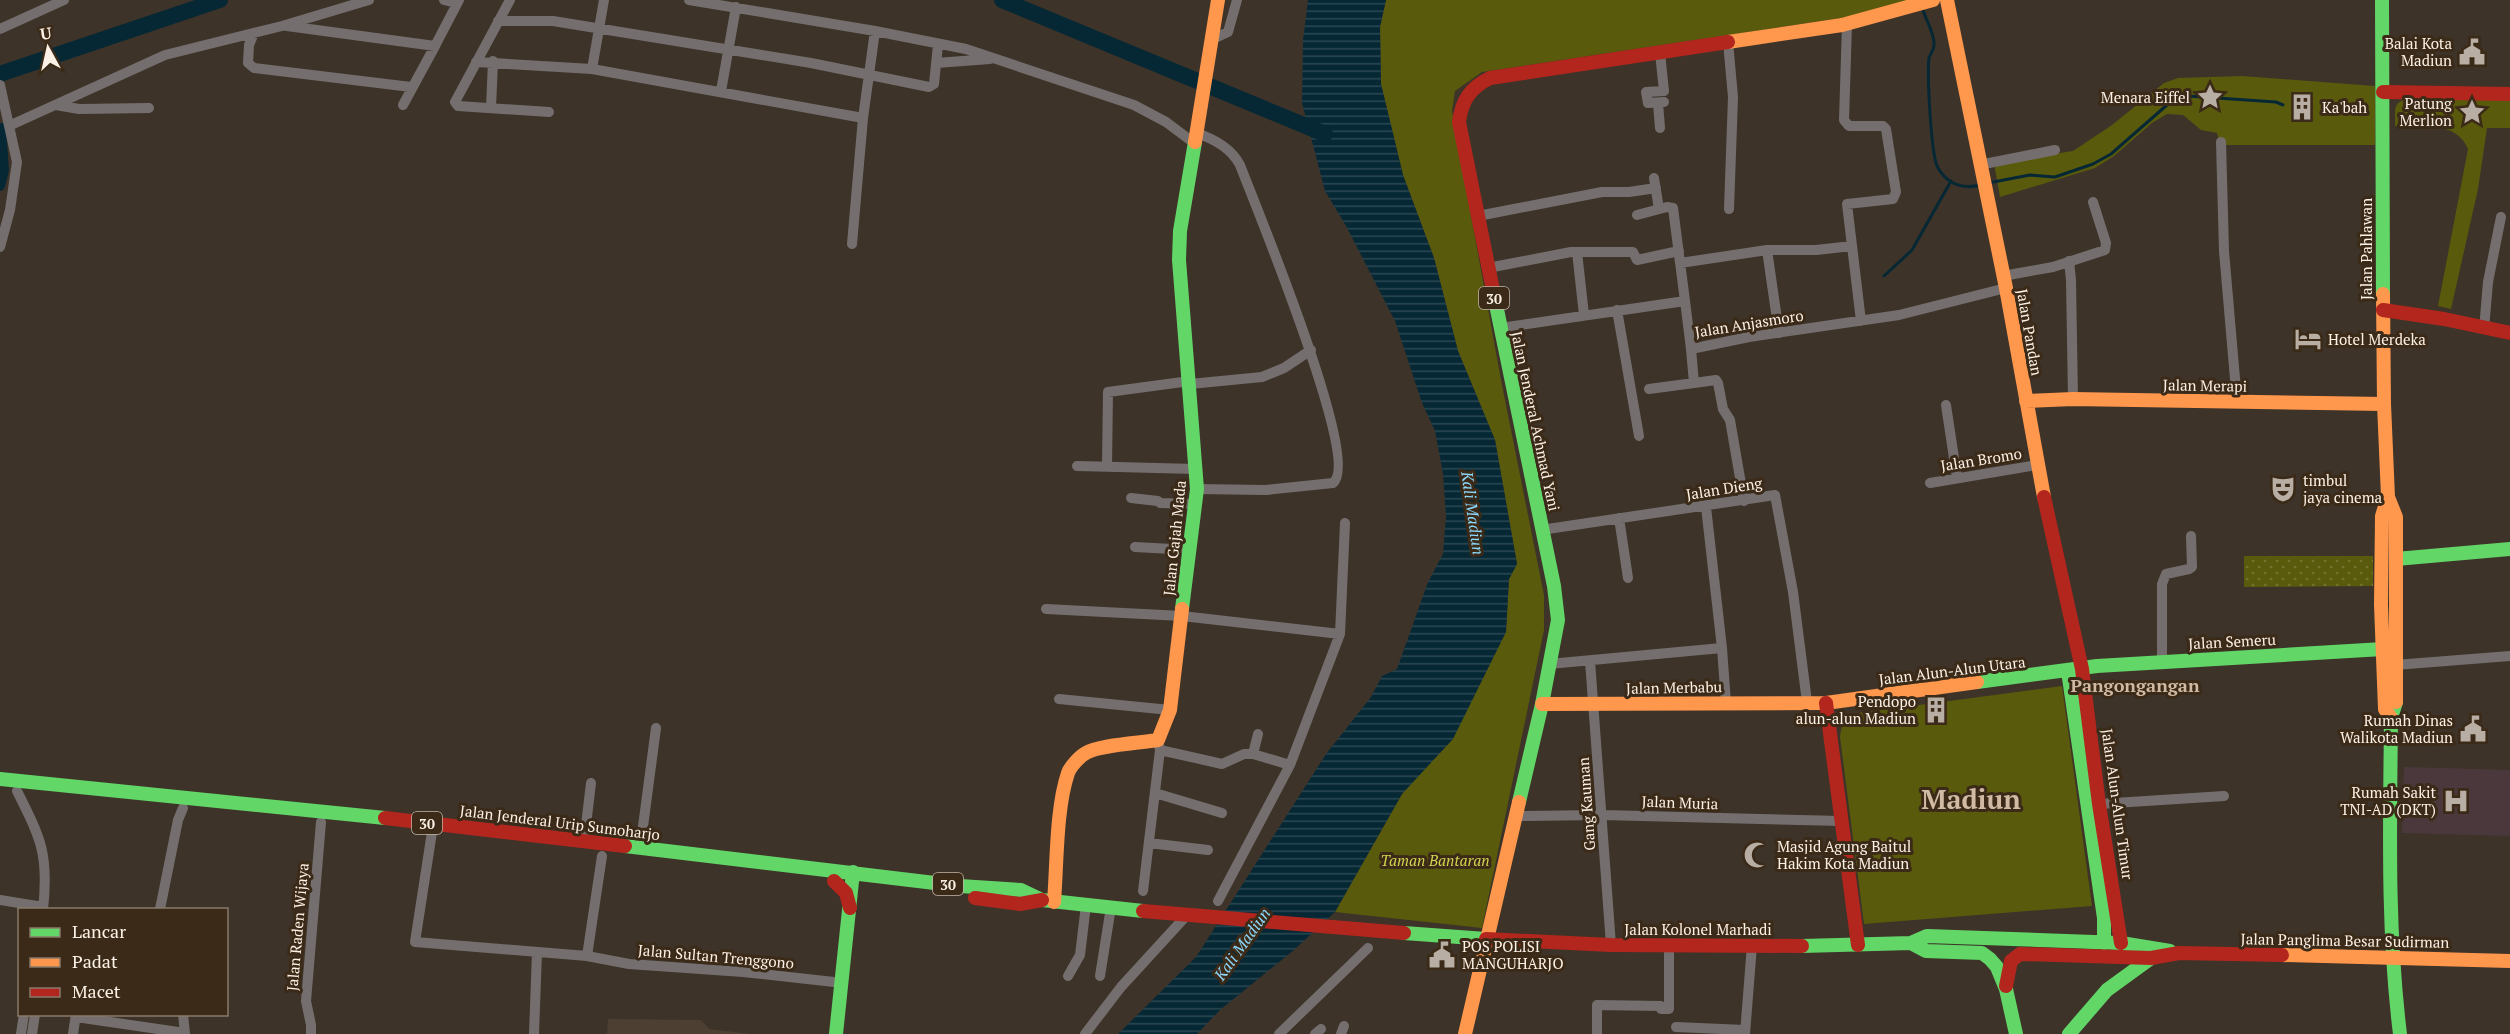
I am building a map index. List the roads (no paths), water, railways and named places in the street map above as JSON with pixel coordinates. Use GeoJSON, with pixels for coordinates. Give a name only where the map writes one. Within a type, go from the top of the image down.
{"type":"FeatureCollection","features":[{"type":"Feature","properties":{"kind":"main road","name":"Jalan Gajah Mada"},"geometry":{"type":"LineString","coordinates":[[1159,745],[1170,710],[1197,489],[1179,260],[1180,231],[1218,0]]}},
{"type":"Feature","properties":{"kind":"main road","name":"Jalan Jenderal Achmad Yani"},"geometry":{"type":"LineString","coordinates":[[1465,1034],[1482,939],[1517,816],[1558,620],[1557,604],[1459,122],[1466,96],[1476,85],[1490,78],[1847,24],[1904,10],[1933,0]]}},
{"type":"Feature","properties":{"kind":"main road","name":"Jalan Pandan"},"geometry":{"type":"LineString","coordinates":[[1947,0],[1979,165],[2005,282],[2075,670]]}},
{"type":"Feature","properties":{"kind":"main road","name":"Jalan Pahlawan"},"geometry":{"type":"LineString","coordinates":[[2382,0],[2384,404],[2388,497],[2396,517],[2396,708],[2391,718],[2392,957],[2400,1034]]}},
{"type":"Feature","properties":{"kind":"main road"},"geometry":{"type":"LineString","coordinates":[[2383,92],[2510,94]]}},
{"type":"Feature","properties":{"kind":"main road"},"geometry":{"type":"LineString","coordinates":[[2382,310],[2444,319],[2510,333]]}},
{"type":"Feature","properties":{"kind":"main road","name":"Jalan Merapi"},"geometry":{"type":"LineString","coordinates":[[2026,401],[2073,399],[2384,404]]}},
{"type":"Feature","properties":{"kind":"main road","name":"Jalan Pahlawan"},"geometry":{"type":"LineString","coordinates":[[2388,497],[2382,516],[2383,649],[2385,709],[2391,718]]}},
{"type":"Feature","properties":{"kind":"main road"},"geometry":{"type":"LineString","coordinates":[[2396,559],[2510,549]]}},
{"type":"Feature","properties":{"kind":"main road","name":"Jalan Semeru"},"geometry":{"type":"LineString","coordinates":[[2075,670],[2162,662],[2383,649]]}},
{"type":"Feature","properties":{"kind":"main road","name":"Jalan Alun-Alun Utara"},"geometry":{"type":"LineString","coordinates":[[1807,702],[1826,703],[2075,670]]}},
{"type":"Feature","properties":{"kind":"main road","name":"Jalan Alun-Alun Timur"},"geometry":{"type":"LineString","coordinates":[[2075,670],[2121,943]]}},
{"type":"Feature","properties":{"kind":"main road","name":"Jalan Alun-Alun Timur"},"geometry":{"type":"LineString","coordinates":[[2075,670],[2104,918],[2103,943]]}},
{"type":"Feature","properties":{"kind":"main road","name":"Jalan Merbabu"},"geometry":{"type":"LineString","coordinates":[[1542,704],[1807,702]]}},
{"type":"Feature","properties":{"kind":"main road"},"geometry":{"type":"LineString","coordinates":[[1826,703],[1858,945]]}},
{"type":"Feature","properties":{"kind":"main road"},"geometry":{"type":"LineString","coordinates":[[1048,901],[1068,771],[1086,752],[1114,745],[1159,745]]}},
{"type":"Feature","properties":{"kind":"main road","name":"Jalan Jenderal Urip Sumoharjo"},"geometry":{"type":"LineString","coordinates":[[0,778],[386,818],[584,842],[853,878],[1020,904],[1048,901],[1192,916],[1482,939]]}},
{"type":"Feature","properties":{"kind":"main road","name":"Jalan Jenderal Urip Sumoharjo"},"geometry":{"type":"LineString","coordinates":[[0,789],[432,832],[602,856],[834,881],[853,878]]}},
{"type":"Feature","properties":{"kind":"main road"},"geometry":{"type":"LineString","coordinates":[[836,1034],[853,878]]}},
{"type":"Feature","properties":{"kind":"main road"},"geometry":{"type":"LineString","coordinates":[[834,881],[846,893],[850,908]]}},
{"type":"Feature","properties":{"kind":"main road","name":"Jalan Kolonel Marhadi"},"geometry":{"type":"LineString","coordinates":[[1482,939],[1611,945],[1858,945],[1911,943],[1927,936],[2022,939]]}},
{"type":"Feature","properties":{"kind":"main road","name":"Jalan Panglima Besar Sudirman"},"geometry":{"type":"LineString","coordinates":[[2022,939],[2121,943],[2179,953]]}},
{"type":"Feature","properties":{"kind":"main road","name":"Jalan Kolonel Marhadi"},"geometry":{"type":"LineString","coordinates":[[1911,943],[1926,951],[1982,953],[1994,963],[2006,986]]}},
{"type":"Feature","properties":{"kind":"main road","name":"Jalan Panglima Besar Sudirman"},"geometry":{"type":"LineString","coordinates":[[2006,986],[2011,961],[2020,954],[2151,958],[2179,953],[2510,961]]}},
{"type":"Feature","properties":{"kind":"main road"},"geometry":{"type":"LineString","coordinates":[[2069,1034],[2107,990],[2151,958]]}},
{"type":"Feature","properties":{"kind":"main road"},"geometry":{"type":"LineString","coordinates":[[2006,986],[2016,1034]]}},
{"type":"Feature","properties":{"kind":"street"},"geometry":{"type":"LineString","coordinates":[[0,29],[64,0]]}},
{"type":"Feature","properties":{"kind":"street"},"geometry":{"type":"LineString","coordinates":[[11,125],[134,67],[165,55],[282,26],[369,0]]}},
{"type":"Feature","properties":{"kind":"street"},"geometry":{"type":"LineString","coordinates":[[403,105],[458,2],[444,0]]}},
{"type":"Feature","properties":{"kind":"street"},"geometry":{"type":"LineString","coordinates":[[510,0],[455,102],[458,106],[549,112]]}},
{"type":"Feature","properties":{"kind":"street"},"geometry":{"type":"LineString","coordinates":[[592,69],[604,0]]}},
{"type":"Feature","properties":{"kind":"street"},"geometry":{"type":"LineString","coordinates":[[689,0],[875,31],[966,49],[998,58],[1134,105],[1195,138],[1217,141],[1235,156],[1311,350],[1332,422],[1340,472],[1334,483],[1266,490],[1197,489]]}},
{"type":"Feature","properties":{"kind":"street"},"geometry":{"type":"LineString","coordinates":[[1213,40],[1228,32],[1236,0]]}},
{"type":"Feature","properties":{"kind":"street"},"geometry":{"type":"LineString","coordinates":[[721,91],[736,7]]}},
{"type":"Feature","properties":{"kind":"street"},"geometry":{"type":"LineString","coordinates":[[498,21],[553,21],[811,63],[869,76],[932,86],[938,45]]}},
{"type":"Feature","properties":{"kind":"street"},"geometry":{"type":"LineString","coordinates":[[1847,24],[1844,120],[1849,126],[1883,126],[1886,129],[1896,192],[1893,199],[1847,204],[1862,321]]}},
{"type":"Feature","properties":{"kind":"street"},"geometry":{"type":"LineString","coordinates":[[282,26],[435,46]]}},
{"type":"Feature","properties":{"kind":"street"},"geometry":{"type":"LineString","coordinates":[[852,244],[863,118],[875,31]]}},
{"type":"Feature","properties":{"kind":"street"},"geometry":{"type":"LineString","coordinates":[[254,33],[249,45],[248,63],[254,68],[411,87]]}},
{"type":"Feature","properties":{"kind":"street"},"geometry":{"type":"LineString","coordinates":[[1728,42],[1733,97],[1729,209]]}},
{"type":"Feature","properties":{"kind":"street"},"geometry":{"type":"LineString","coordinates":[[1660,53],[1664,91],[1646,92],[1648,103],[1661,103],[1660,128]]}},
{"type":"Feature","properties":{"kind":"street"},"geometry":{"type":"LineString","coordinates":[[936,63],[998,58]]}},
{"type":"Feature","properties":{"kind":"street"},"geometry":{"type":"LineString","coordinates":[[476,62],[592,69],[863,118]]}},
{"type":"Feature","properties":{"kind":"street"},"geometry":{"type":"LineString","coordinates":[[491,108],[493,62]]}},
{"type":"Feature","properties":{"kind":"street"},"geometry":{"type":"LineString","coordinates":[[0,247],[12,198],[17,162],[11,125],[1,87]]}},
{"type":"Feature","properties":{"kind":"street"},"geometry":{"type":"LineString","coordinates":[[56,105],[79,109],[149,108]]}},
{"type":"Feature","properties":{"kind":"street"},"geometry":{"type":"LineString","coordinates":[[8,112],[40,113]]}},
{"type":"Feature","properties":{"kind":"street"},"geometry":{"type":"LineString","coordinates":[[2221,142],[2224,251],[2237,402]]}},
{"type":"Feature","properties":{"kind":"street"},"geometry":{"type":"LineString","coordinates":[[1979,165],[2055,150]]}},
{"type":"Feature","properties":{"kind":"street"},"geometry":{"type":"LineString","coordinates":[[1478,216],[1602,192],[1629,192],[1655,183],[1659,209],[1637,215]]}},
{"type":"Feature","properties":{"kind":"street","name":"Jalan Anjasmoro"},"geometry":{"type":"LineString","coordinates":[[1659,209],[1669,207],[1674,212],[1691,349],[1899,315],[2101,252],[2107,248],[2092,202]]}},
{"type":"Feature","properties":{"kind":"street"},"geometry":{"type":"LineString","coordinates":[[2484,329],[2488,282],[2501,217]]}},
{"type":"Feature","properties":{"kind":"street"},"geometry":{"type":"LineString","coordinates":[[1680,263],[1767,250],[1816,250],[1852,246]]}},
{"type":"Feature","properties":{"kind":"street"},"geometry":{"type":"LineString","coordinates":[[1767,250],[1779,333]]}},
{"type":"Feature","properties":{"kind":"street"},"geometry":{"type":"LineString","coordinates":[[1488,268],[1577,252],[1633,252],[1637,260],[1679,251]]}},
{"type":"Feature","properties":{"kind":"street"},"geometry":{"type":"LineString","coordinates":[[1577,252],[1584,315]]}},
{"type":"Feature","properties":{"kind":"street"},"geometry":{"type":"LineString","coordinates":[[2067,262],[2071,280],[2073,399]]}},
{"type":"Feature","properties":{"kind":"street"},"geometry":{"type":"LineString","coordinates":[[1500,328],[1685,301]]}},
{"type":"Feature","properties":{"kind":"street"},"geometry":{"type":"LineString","coordinates":[[1617,310],[1639,436]]}},
{"type":"Feature","properties":{"kind":"street"},"geometry":{"type":"LineString","coordinates":[[1691,349],[1694,383]]}},
{"type":"Feature","properties":{"kind":"street"},"geometry":{"type":"LineString","coordinates":[[1107,466],[1108,392],[1262,377],[1284,368],[1311,350]]}},
{"type":"Feature","properties":{"kind":"street"},"geometry":{"type":"LineString","coordinates":[[1649,389],[1716,380],[1718,382],[1723,409],[1730,420],[1744,501]]}},
{"type":"Feature","properties":{"kind":"street"},"geometry":{"type":"LineString","coordinates":[[1946,405],[1957,478]]}},
{"type":"Feature","properties":{"kind":"street","name":"Jalan Bromo"},"geometry":{"type":"LineString","coordinates":[[1930,483],[2037,465]]}},
{"type":"Feature","properties":{"kind":"street"},"geometry":{"type":"LineString","coordinates":[[1077,466],[1196,469]]}},
{"type":"Feature","properties":{"kind":"street","name":"Jalan Dieng"},"geometry":{"type":"LineString","coordinates":[[1541,530],[1775,496],[1793,592],[1807,702]]}},
{"type":"Feature","properties":{"kind":"street"},"geometry":{"type":"LineString","coordinates":[[1131,498],[1146,498],[1160,503],[1195,504]]}},
{"type":"Feature","properties":{"kind":"street"},"geometry":{"type":"LineString","coordinates":[[1706,507],[1726,703]]}},
{"type":"Feature","properties":{"kind":"street"},"geometry":{"type":"LineString","coordinates":[[1619,518],[1628,578]]}},
{"type":"Feature","properties":{"kind":"street"},"geometry":{"type":"LineString","coordinates":[[1218,901],[1290,765],[1340,634],[1345,523]]}},
{"type":"Feature","properties":{"kind":"street"},"geometry":{"type":"LineString","coordinates":[[2162,662],[2162,584],[2166,574],[2192,567],[2191,536]]}},
{"type":"Feature","properties":{"kind":"street"},"geometry":{"type":"LineString","coordinates":[[1135,547],[1190,550]]}},
{"type":"Feature","properties":{"kind":"street"},"geometry":{"type":"LineString","coordinates":[[1046,609],[1182,616],[1340,634]]}},
{"type":"Feature","properties":{"kind":"street"},"geometry":{"type":"LineString","coordinates":[[1550,664],[1722,648]]}},
{"type":"Feature","properties":{"kind":"street"},"geometry":{"type":"LineString","coordinates":[[2395,665],[2510,656]]}},
{"type":"Feature","properties":{"kind":"street","name":"Gang Kauman"},"geometry":{"type":"LineString","coordinates":[[1590,661],[1611,945]]}},
{"type":"Feature","properties":{"kind":"street"},"geometry":{"type":"LineString","coordinates":[[1059,699],[1170,710]]}},
{"type":"Feature","properties":{"kind":"street"},"geometry":{"type":"LineString","coordinates":[[640,849],[656,728]]}},
{"type":"Feature","properties":{"kind":"street"},"geometry":{"type":"LineString","coordinates":[[1253,754],[1258,734]]}},
{"type":"Feature","properties":{"kind":"street"},"geometry":{"type":"LineString","coordinates":[[1143,891],[1159,745],[1222,764],[1245,754],[1253,754],[1290,765]]}},
{"type":"Feature","properties":{"kind":"street"},"geometry":{"type":"LineString","coordinates":[[584,842],[591,783]]}},
{"type":"Feature","properties":{"kind":"street"},"geometry":{"type":"LineString","coordinates":[[0,900],[43,908],[45,869],[42,844],[16,791]]}},
{"type":"Feature","properties":{"kind":"street"},"geometry":{"type":"LineString","coordinates":[[1155,793],[1222,813]]}},
{"type":"Feature","properties":{"kind":"street"},"geometry":{"type":"LineString","coordinates":[[2099,804],[2224,796]]}},
{"type":"Feature","properties":{"kind":"street"},"geometry":{"type":"LineString","coordinates":[[160,908],[178,820],[183,808]]}},
{"type":"Feature","properties":{"kind":"street","name":"Jalan Muria"},"geometry":{"type":"LineString","coordinates":[[1517,816],[1602,814],[1842,821]]}},
{"type":"Feature","properties":{"kind":"street","name":"Jalan Raden Wijaya"},"geometry":{"type":"LineString","coordinates":[[311,1034],[306,1001],[321,822]]}},
{"type":"Feature","properties":{"kind":"street","name":"Jalan Sultan Trenggono"},"geometry":{"type":"LineString","coordinates":[[432,832],[415,942],[587,956],[629,964],[743,972],[843,983]]}},
{"type":"Feature","properties":{"kind":"street"},"geometry":{"type":"LineString","coordinates":[[1149,843],[1208,850]]}},
{"type":"Feature","properties":{"kind":"street"},"geometry":{"type":"LineString","coordinates":[[587,956],[602,856]]}},
{"type":"Feature","properties":{"kind":"street"},"geometry":{"type":"LineString","coordinates":[[1068,976],[1080,955],[1086,905]]}},
{"type":"Feature","properties":{"kind":"street"},"geometry":{"type":"LineString","coordinates":[[1100,976],[1110,907]]}},
{"type":"Feature","properties":{"kind":"street"},"geometry":{"type":"LineString","coordinates":[[1085,1034],[1121,987],[1192,916]]}},
{"type":"Feature","properties":{"kind":"street"},"geometry":{"type":"LineString","coordinates":[[1597,1034],[1597,1005],[1661,1006],[1661,1009],[1669,1009],[1669,945]]}},
{"type":"Feature","properties":{"kind":"street"},"geometry":{"type":"LineString","coordinates":[[1676,1028],[1745,1032],[1752,945]]}},
{"type":"Feature","properties":{"kind":"street"},"geometry":{"type":"LineString","coordinates":[[1279,1034],[1368,948]]}},
{"type":"Feature","properties":{"kind":"street"},"geometry":{"type":"LineString","coordinates":[[534,1034],[537,952]]}},
{"type":"Feature","properties":{"kind":"street"},"geometry":{"type":"LineString","coordinates":[[21,1034],[24,1016]]}},
{"type":"Feature","properties":{"kind":"street"},"geometry":{"type":"LineString","coordinates":[[32,1034],[35,1016]]}},
{"type":"Feature","properties":{"kind":"street"},"geometry":{"type":"LineString","coordinates":[[73,1034],[76,1016],[184,1034],[183,1016]]}},
{"type":"Feature","properties":{"kind":"water","name":"Kali Madiun"},"geometry":{"type":"Polygon","coordinates":[[[1308,0],[1386,0],[1380,27],[1381,84],[1403,175],[1434,258],[1458,351],[1495,440],[1517,564],[1509,579],[1506,632],[1453,739],[1402,794],[1335,912],[1294,950],[1220,1010],[1197,1034],[1118,1034],[1196,957],[1326,754],[1371,697],[1382,676],[1397,669],[1428,582],[1443,554],[1446,516],[1443,474],[1435,431],[1422,403],[1395,321],[1346,226],[1325,191],[1302,103],[1303,40],[1308,0]]]}},
{"type":"Feature","properties":{"kind":"waterway"},"geometry":{"type":"LineString","coordinates":[[0,74],[220,0]]}},
{"type":"Feature","properties":{"kind":"waterway"},"geometry":{"type":"LineString","coordinates":[[1002,0],[1325,134]]}},
{"type":"Feature","properties":{"kind":"waterway"},"geometry":{"type":"LineString","coordinates":[[1923,10],[1934,41],[1929,58],[1929,80],[1932,133],[1938,168],[1942,174],[1957,184],[1981,185]]}},
{"type":"Feature","properties":{"kind":"waterway"},"geometry":{"type":"LineString","coordinates":[[1988,183],[2030,175],[2055,177],[2093,164],[2111,154],[2167,105],[2188,96],[2276,102],[2283,105]]}},
{"type":"Feature","properties":{"kind":"waterway"},"geometry":{"type":"LineString","coordinates":[[0,186],[4,170],[1,128]]}},
{"type":"Feature","properties":{"kind":"waterway"},"geometry":{"type":"LineString","coordinates":[[1884,276],[1912,250],[1951,181]]}},
{"type":"Feature","properties":{"kind":"place","name":"Balai Kota Madiun"},"geometry":{"type":"Point","coordinates":[2472,52]}},
{"type":"Feature","properties":{"kind":"place","name":"Menara Eiffel"},"geometry":{"type":"Point","coordinates":[2210,97]}},
{"type":"Feature","properties":{"kind":"place","name":"Ka'bah"},"geometry":{"type":"Point","coordinates":[2302,107]}},
{"type":"Feature","properties":{"kind":"place","name":"Patung Merlion"},"geometry":{"type":"Point","coordinates":[2472,112]}},
{"type":"Feature","properties":{"kind":"place","name":"Hotel Merdeka"},"geometry":{"type":"Point","coordinates":[2308,339]}},
{"type":"Feature","properties":{"kind":"place","name":"timbul jaya cinema"},"geometry":{"type":"Point","coordinates":[2283,489]}},
{"type":"Feature","properties":{"kind":"place","name":"Pendopo alun-alun Madiun"},"geometry":{"type":"Point","coordinates":[1936,710]}},
{"type":"Feature","properties":{"kind":"place","name":"Rumah Dinas Walikota Madiun"},"geometry":{"type":"Point","coordinates":[2473,729]}},
{"type":"Feature","properties":{"kind":"place","name":"Rumah Sakit TNI-AD (DKT)"},"geometry":{"type":"Point","coordinates":[2456,801]}},
{"type":"Feature","properties":{"kind":"place","name":"Masjid Agung Baitul Hakim Kota Madiun"},"geometry":{"type":"Point","coordinates":[1757,855]}},
{"type":"Feature","properties":{"kind":"place","name":"POS POLISI MANGUHARJO"},"geometry":{"type":"Point","coordinates":[1442,955]}},
{"type":"Feature","properties":{"kind":"district","name":"Pangongangan"},"geometry":{"type":"Point","coordinates":[2135,685]}},
{"type":"Feature","properties":{"kind":"district","name":"Madiun"},"geometry":{"type":"Point","coordinates":[1971,799]}},
{"type":"Feature","properties":{"kind":"park label","name":"Taman Bantaran"},"geometry":{"type":"Point","coordinates":[1435,860]}}]}
